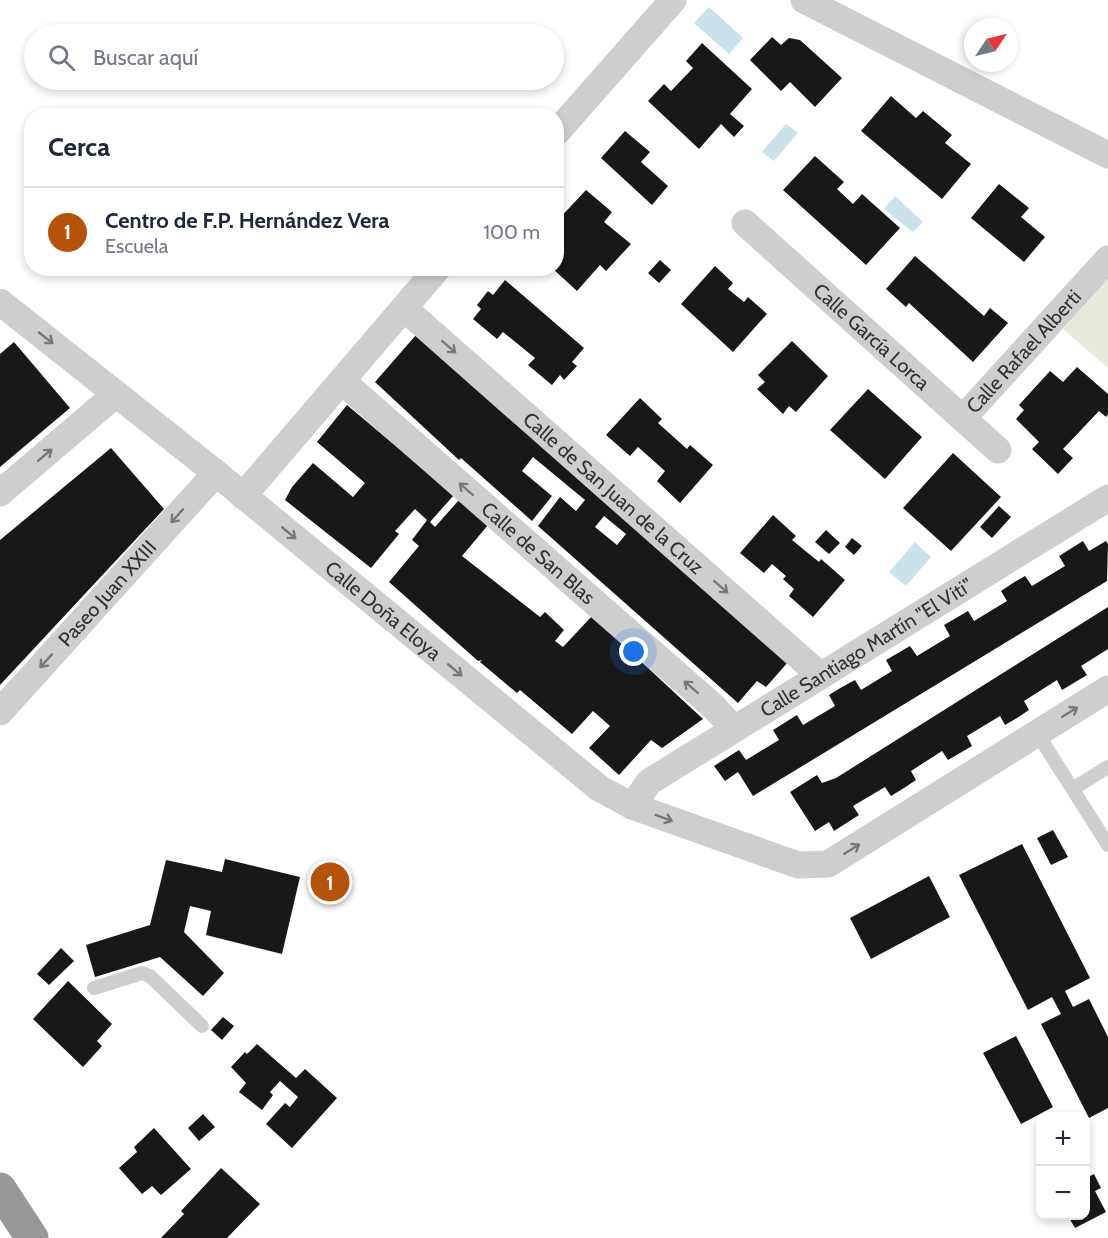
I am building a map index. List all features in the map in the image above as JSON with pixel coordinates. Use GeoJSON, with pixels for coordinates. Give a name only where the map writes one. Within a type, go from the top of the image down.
{"type":"FeatureCollection","features":[{"type":"Feature","properties":{"kind":"highway"},"geometry":{"type":"LineString","coordinates":[[0,1189],[32,1238]]}},
{"type":"Feature","properties":{"kind":"street"},"geometry":{"type":"LineString","coordinates":[[564,124],[673,0]]}},
{"type":"Feature","properties":{"kind":"street"},"geometry":{"type":"LineString","coordinates":[[804,0],[1108,155]]}},
{"type":"Feature","properties":{"kind":"street","name":"Calle García Lorca"},"geometry":{"type":"LineString","coordinates":[[745,223],[998,450]]}},
{"type":"Feature","properties":{"kind":"street","name":"Calle Rafael Alberti"},"geometry":{"type":"LineString","coordinates":[[963,418],[1108,259]]}},
{"type":"Feature","properties":{"kind":"street"},"geometry":{"type":"LineString","coordinates":[[243,496],[432,276]]}},
{"type":"Feature","properties":{"kind":"street","name":"Calle Doña Eloya"},"geometry":{"type":"LineString","coordinates":[[2,307],[216,473],[599,788],[632,806],[798,865],[828,864],[1037,733]]}},
{"type":"Feature","properties":{"kind":"street","name":"Calle de San Juan de la Cruz"},"geometry":{"type":"LineString","coordinates":[[405,309],[820,676]]}},
{"type":"Feature","properties":{"kind":"street","name":"Calle de San Blas"},"geometry":{"type":"LineString","coordinates":[[342,381],[714,707],[733,728]]}},
{"type":"Feature","properties":{"kind":"street"},"geometry":{"type":"LineString","coordinates":[[0,492],[116,394]]}},
{"type":"Feature","properties":{"kind":"street","name":"Paseo Juan XXIII"},"geometry":{"type":"LineString","coordinates":[[0,712],[216,473]]}},
{"type":"Feature","properties":{"kind":"street","name":"Calle Santiago Martín \"El Viti\""},"geometry":{"type":"LineString","coordinates":[[632,806],[649,782],[1108,498]]}},
{"type":"Feature","properties":{"kind":"street"},"geometry":{"type":"LineString","coordinates":[[1037,733],[1108,689]]}},
{"type":"Feature","properties":{"kind":"lane"},"geometry":{"type":"LineString","coordinates":[[1037,733],[1074,788],[1108,845]]}},
{"type":"Feature","properties":{"kind":"lane"},"geometry":{"type":"LineString","coordinates":[[1074,788],[1108,767]]}},
{"type":"Feature","properties":{"kind":"lane"},"geometry":{"type":"LineString","coordinates":[[94,988],[142,973],[150,976],[202,1026]]}},
{"type":"Feature","properties":{"kind":"shaded area"},"geometry":{"type":"Polygon","coordinates":[[[1108,279],[1108,368],[1063,329],[1108,279]]]}},
{"type":"Feature","properties":{"kind":"water"},"geometry":{"type":"Polygon","coordinates":[[[709,7],[743,38],[729,54],[694,23],[709,7]]]}},
{"type":"Feature","properties":{"kind":"water"},"geometry":{"type":"Polygon","coordinates":[[[786,124],[798,133],[774,161],[762,152],[786,124]]]}},
{"type":"Feature","properties":{"kind":"water"},"geometry":{"type":"Polygon","coordinates":[[[895,196],[923,222],[913,232],[884,209],[895,196]]]}},
{"type":"Feature","properties":{"kind":"water"},"geometry":{"type":"Polygon","coordinates":[[[915,542],[931,557],[906,586],[889,572],[915,542]]]}},
{"type":"Feature","properties":{"kind":"building"},"geometry":{"type":"Polygon","coordinates":[[[772,37],[781,45],[789,38],[800,40],[842,78],[815,107],[790,82],[781,91],[750,60],[772,37]]]}},
{"type":"Feature","properties":{"kind":"building"},"geometry":{"type":"Polygon","coordinates":[[[702,43],[752,89],[730,114],[744,126],[734,137],[721,124],[699,149],[648,101],[664,84],[671,91],[693,68],[686,61],[702,43]]]}},
{"type":"Feature","properties":{"kind":"building"},"geometry":{"type":"Polygon","coordinates":[[[891,96],[916,118],[923,111],[952,135],[945,143],[971,164],[942,199],[861,131],[891,96]]]}},
{"type":"Feature","properties":{"kind":"building"},"geometry":{"type":"Polygon","coordinates":[[[625,131],[650,152],[641,162],[668,186],[652,205],[601,158],[625,131]]]}},
{"type":"Feature","properties":{"kind":"building"},"geometry":{"type":"Polygon","coordinates":[[[815,156],[844,182],[837,189],[853,204],[862,194],[900,228],[866,265],[783,190],[815,156]]]}},
{"type":"Feature","properties":{"kind":"building"},"geometry":{"type":"Polygon","coordinates":[[[999,184],[1029,208],[1021,217],[1045,237],[1024,262],[971,218],[999,184]]]}},
{"type":"Feature","properties":{"kind":"building"},"geometry":{"type":"Polygon","coordinates":[[[586,190],[612,212],[604,222],[631,244],[606,271],[600,265],[577,291],[561,276],[564,276],[564,213],[586,190]]]}},
{"type":"Feature","properties":{"kind":"building"},"geometry":{"type":"Polygon","coordinates":[[[915,256],[984,316],[990,308],[1008,323],[973,362],[909,303],[906,307],[886,289],[915,256]]]}},
{"type":"Feature","properties":{"kind":"building"},"geometry":{"type":"Polygon","coordinates":[[[660,260],[671,270],[659,283],[648,273],[660,260]]]}},
{"type":"Feature","properties":{"kind":"building"},"geometry":{"type":"Polygon","coordinates":[[[715,266],[733,283],[728,289],[744,302],[748,297],[767,314],[733,352],[681,304],[715,266]]]}},
{"type":"Feature","properties":{"kind":"building"},"geometry":{"type":"Polygon","coordinates":[[[505,280],[584,348],[572,362],[577,366],[564,380],[560,375],[552,385],[528,365],[535,358],[503,332],[497,339],[473,319],[481,309],[477,305],[488,291],[493,295],[505,280]]]}},
{"type":"Feature","properties":{"kind":"building"},"geometry":{"type":"Polygon","coordinates":[[[416,335],[789,661],[766,687],[757,681],[738,703],[538,526],[560,497],[576,511],[585,500],[533,457],[522,471],[552,496],[532,521],[461,458],[459,460],[375,382],[416,335]],[[604,516],[595,527],[617,545],[626,534],[604,516]]]}},
{"type":"Feature","properties":{"kind":"building"},"geometry":{"type":"Polygon","coordinates":[[[792,341],[828,376],[796,412],[789,406],[783,414],[757,389],[765,382],[758,375],[792,341]]]}},
{"type":"Feature","properties":{"kind":"building"},"geometry":{"type":"Polygon","coordinates":[[[14,342],[70,408],[0,467],[0,354],[14,342]]]}},
{"type":"Feature","properties":{"kind":"building"},"geometry":{"type":"Polygon","coordinates":[[[1077,367],[1108,394],[1108,414],[1106,417],[1099,411],[1063,449],[1073,458],[1058,474],[1032,449],[1039,442],[1016,419],[1024,410],[1019,405],[1050,371],[1063,382],[1077,367]]]}},
{"type":"Feature","properties":{"kind":"building"},"geometry":{"type":"Polygon","coordinates":[[[868,389],[922,437],[885,479],[830,430],[868,389]]]}},
{"type":"Feature","properties":{"kind":"building"},"geometry":{"type":"Polygon","coordinates":[[[640,398],[662,419],[658,423],[687,449],[690,445],[713,465],[680,503],[657,481],[665,471],[638,447],[630,456],[606,435],[640,398]]]}},
{"type":"Feature","properties":{"kind":"building"},"geometry":{"type":"Polygon","coordinates":[[[347,405],[454,495],[430,522],[435,527],[459,500],[488,525],[462,556],[540,617],[545,612],[564,630],[555,641],[563,647],[592,616],[703,719],[662,748],[651,740],[619,775],[589,748],[610,726],[593,711],[572,734],[520,690],[517,693],[480,662],[482,660],[478,661],[389,582],[419,546],[412,540],[427,520],[415,509],[395,531],[399,534],[371,568],[285,500],[292,487],[313,463],[353,497],[365,483],[317,442],[347,405]]]}},
{"type":"Feature","properties":{"kind":"building"},"geometry":{"type":"Polygon","coordinates":[[[111,448],[164,509],[0,685],[0,540],[111,448]]]}},
{"type":"Feature","properties":{"kind":"building"},"geometry":{"type":"Polygon","coordinates":[[[953,453],[1001,497],[951,551],[903,508],[953,453]]]}},
{"type":"Feature","properties":{"kind":"building"},"geometry":{"type":"Polygon","coordinates":[[[999,506],[1011,517],[992,538],[980,527],[999,506]]]}},
{"type":"Feature","properties":{"kind":"building"},"geometry":{"type":"Polygon","coordinates":[[[773,515],[796,536],[792,540],[819,562],[821,559],[845,580],[813,617],[789,596],[794,589],[783,579],[786,576],[772,564],[764,573],[740,553],[773,515]]]}},
{"type":"Feature","properties":{"kind":"building"},"geometry":{"type":"Polygon","coordinates":[[[826,530],[840,543],[829,554],[815,542],[826,530]]]}},
{"type":"Feature","properties":{"kind":"building"},"geometry":{"type":"Polygon","coordinates":[[[852,538],[862,546],[854,555],[845,547],[852,538]]]}},
{"type":"Feature","properties":{"kind":"building"},"geometry":{"type":"Polygon","coordinates":[[[1083,541],[1089,551],[1106,541],[1108,544],[1107,581],[753,796],[738,772],[725,781],[714,766],[739,750],[746,760],[779,740],[773,730],[797,715],[803,725],[835,706],[829,695],[855,680],[861,690],[892,671],[886,660],[910,646],[917,656],[950,636],[944,625],[968,611],[974,621],[1007,601],[1001,591],[1025,576],[1032,586],[1065,566],[1059,556],[1083,541]]]}},
{"type":"Feature","properties":{"kind":"building"},"geometry":{"type":"Polygon","coordinates":[[[1108,607],[1108,649],[1081,666],[1087,675],[1062,690],[1057,680],[1024,701],[1029,710],[1017,718],[1005,725],[1000,716],[967,736],[972,746],[948,760],[942,751],[911,771],[916,780],[904,788],[891,796],[885,787],[853,806],[859,815],[834,831],[829,822],[815,831],[790,792],[817,775],[822,783],[836,778],[1108,607]]]}},
{"type":"Feature","properties":{"kind":"building"},"geometry":{"type":"Polygon","coordinates":[[[1053,830],[1068,857],[1051,865],[1037,838],[1053,830]]]}},
{"type":"Feature","properties":{"kind":"building"},"geometry":{"type":"Polygon","coordinates":[[[1022,844],[1090,978],[1065,991],[1073,1007],[1089,999],[1108,1037],[1108,1108],[1090,1117],[1090,1112],[1086,1112],[1041,1024],[1061,1014],[1052,997],[1028,1010],[959,875],[1022,844]]]}},
{"type":"Feature","properties":{"kind":"building"},"geometry":{"type":"Polygon","coordinates":[[[225,859],[300,877],[282,954],[206,935],[211,911],[190,906],[184,932],[224,973],[203,996],[160,957],[95,977],[86,945],[150,925],[166,860],[222,872],[225,859]]]}},
{"type":"Feature","properties":{"kind":"building"},"geometry":{"type":"Polygon","coordinates":[[[929,876],[950,917],[871,959],[850,918],[929,876]]]}},
{"type":"Feature","properties":{"kind":"building"},"geometry":{"type":"Polygon","coordinates":[[[61,948],[74,961],[49,985],[37,974],[61,948]]]}},
{"type":"Feature","properties":{"kind":"building"},"geometry":{"type":"Polygon","coordinates":[[[68,981],[112,1024],[97,1041],[102,1046],[83,1067],[33,1019],[68,981]]]}},
{"type":"Feature","properties":{"kind":"building"},"geometry":{"type":"Polygon","coordinates":[[[223,1017],[234,1026],[222,1040],[211,1030],[223,1017]]]}},
{"type":"Feature","properties":{"kind":"building"},"geometry":{"type":"Polygon","coordinates":[[[1016,1036],[1053,1107],[1044,1112],[1036,1112],[1036,1116],[1021,1124],[983,1053],[1016,1036]]]}},
{"type":"Feature","properties":{"kind":"building"},"geometry":{"type":"Polygon","coordinates":[[[257,1044],[296,1078],[305,1069],[337,1098],[292,1148],[266,1124],[285,1103],[290,1107],[298,1097],[280,1081],[270,1092],[273,1095],[262,1110],[239,1092],[246,1083],[231,1067],[245,1052],[247,1054],[257,1044]]]}},
{"type":"Feature","properties":{"kind":"building"},"geometry":{"type":"Polygon","coordinates":[[[203,1114],[215,1127],[199,1141],[188,1128],[203,1114]]]}},
{"type":"Feature","properties":{"kind":"building"},"geometry":{"type":"Polygon","coordinates":[[[154,1128],[191,1169],[161,1195],[152,1186],[142,1194],[119,1168],[137,1152],[134,1147],[154,1128]]]}},
{"type":"Feature","properties":{"kind":"building"},"geometry":{"type":"Polygon","coordinates":[[[221,1168],[260,1204],[227,1238],[161,1238],[184,1214],[181,1211],[221,1168]]]}},
{"type":"Feature","properties":{"kind":"building"},"geometry":{"type":"Polygon","coordinates":[[[1094,1174],[1101,1188],[1095,1191],[1106,1212],[1075,1228],[1070,1220],[1090,1220],[1090,1176],[1094,1174]]]}},
{"type":"Feature","properties":{"kind":"place","name":"Centro de F.P. Hernández Vera"},"geometry":{"type":"Point","coordinates":[330,882]}}]}
